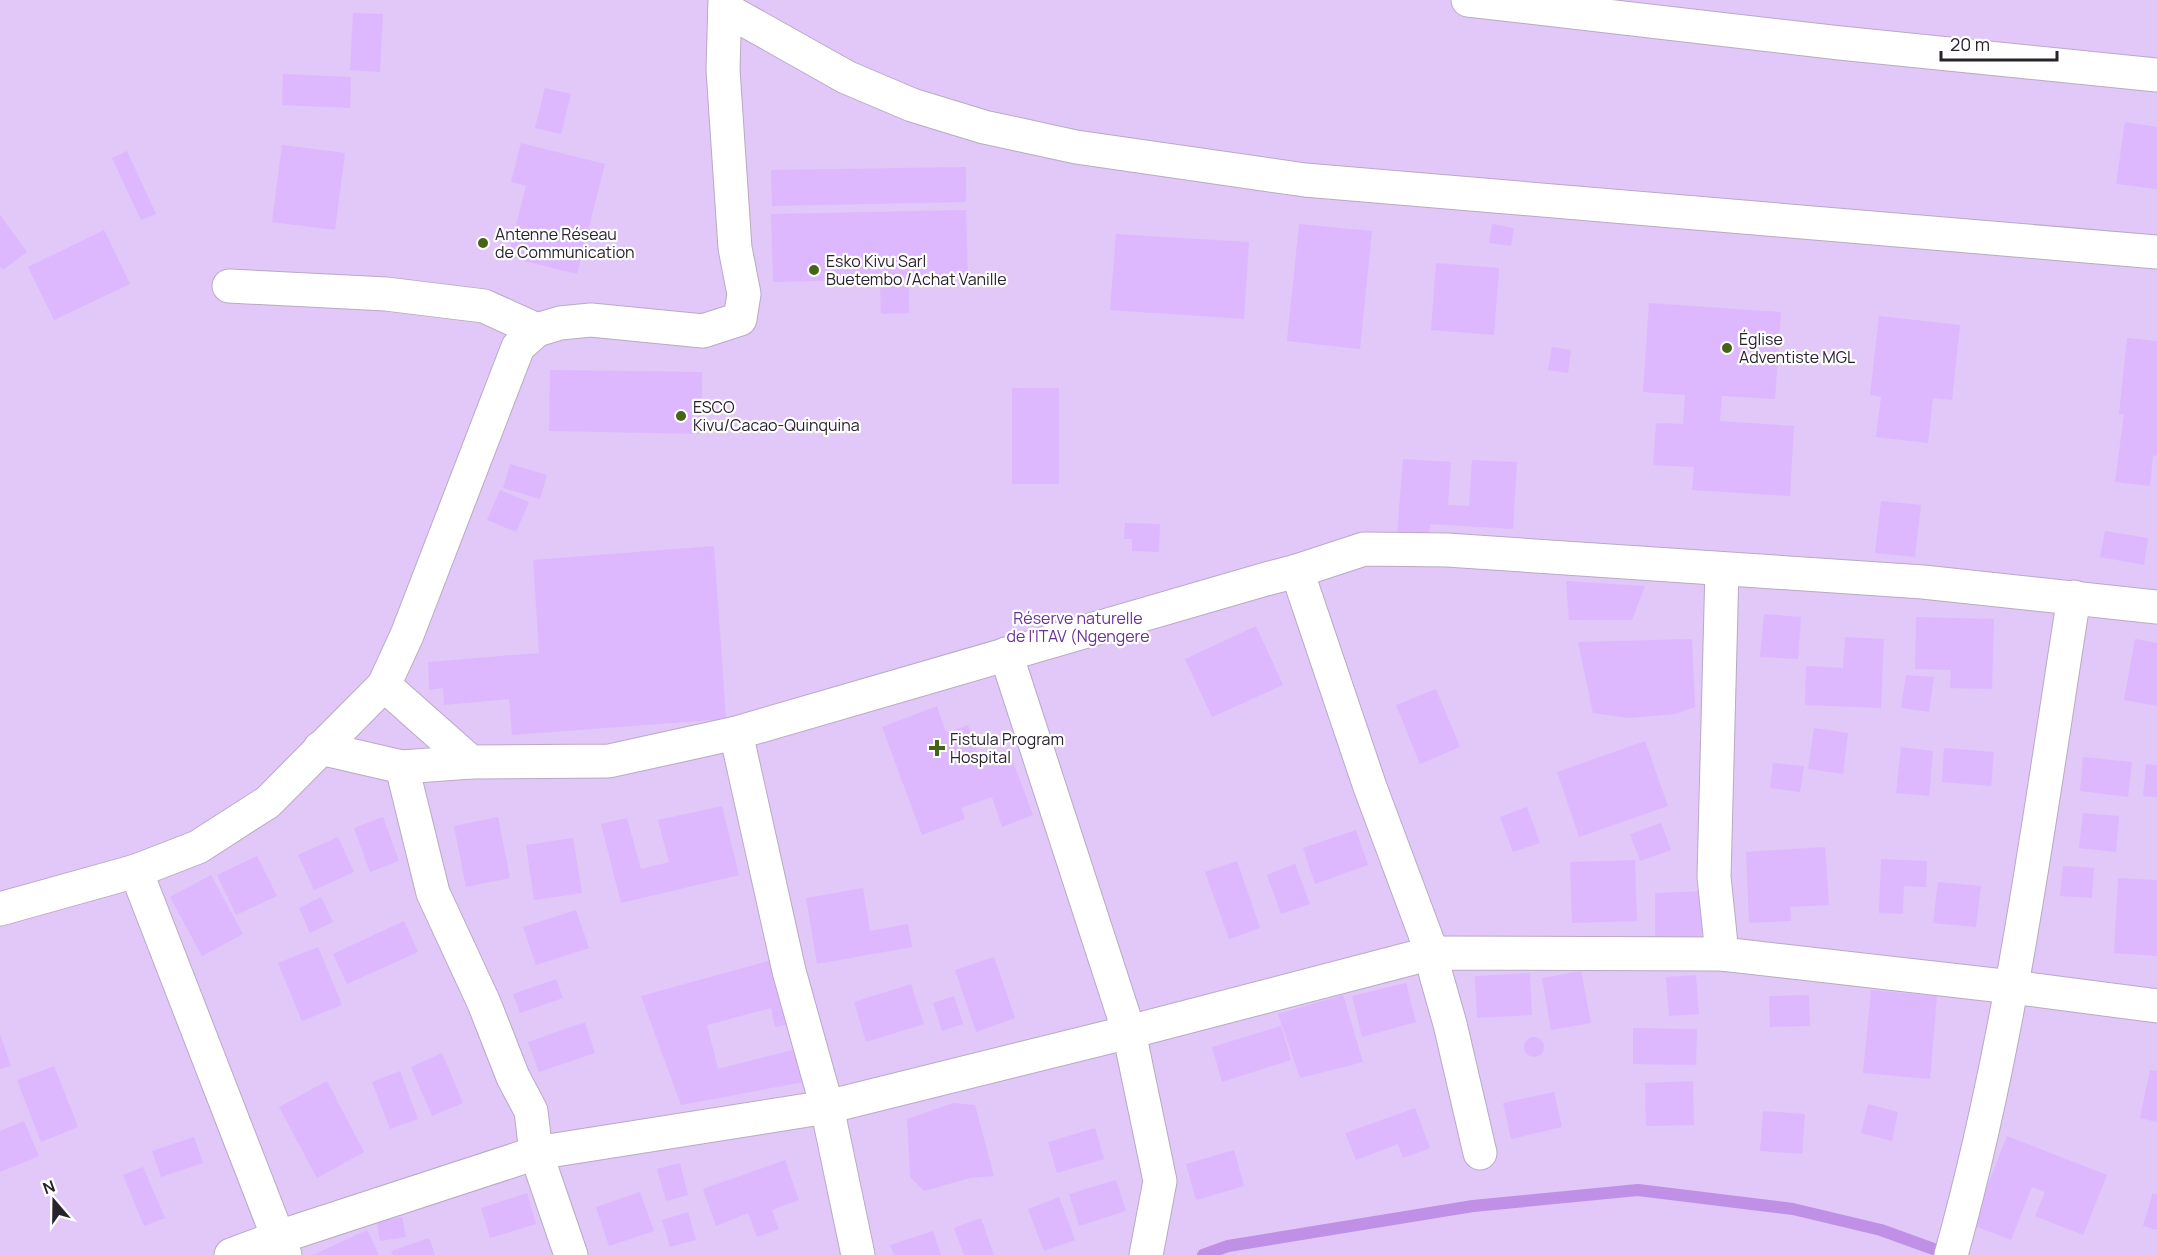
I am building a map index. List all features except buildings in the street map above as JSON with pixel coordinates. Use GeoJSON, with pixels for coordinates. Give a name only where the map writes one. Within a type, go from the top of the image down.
{"type":"FeatureCollection","features":[{"type":"Feature","properties":{"kind":"street"},"geometry":{"type":"LineString","coordinates":[[1468,0],[1840,43],[2157,75]]}},
{"type":"Feature","properties":{"kind":"street"},"geometry":{"type":"LineString","coordinates":[[0,909],[136,871],[198,848],[268,802],[384,685],[411,624],[518,347],[537,330],[560,323],[591,320],[703,331],[740,319],[744,294],[735,248],[723,70],[725,4],[846,77],[912,105],[984,127],[1076,147],[1305,180],[2157,252]]}},
{"type":"Feature","properties":{"kind":"street"},"geometry":{"type":"LineString","coordinates":[[229,286],[386,294],[484,306],[537,330]]}},
{"type":"Feature","properties":{"kind":"street"},"geometry":{"type":"LineString","coordinates":[[320,748],[402,767],[471,762],[609,761],[736,733],[1298,571],[1364,549],[1447,550],[1923,582],[2157,607]]}},
{"type":"Feature","properties":{"kind":"street"},"geometry":{"type":"LineString","coordinates":[[1722,569],[1714,877],[1722,954]]}},
{"type":"Feature","properties":{"kind":"street"},"geometry":{"type":"LineString","coordinates":[[1298,571],[1370,786],[1432,954],[1480,1153]]}},
{"type":"Feature","properties":{"kind":"street"},"geometry":{"type":"LineString","coordinates":[[1951,1255],[1969,1189],[2012,987],[2074,597]]}},
{"type":"Feature","properties":{"kind":"street"},"geometry":{"type":"LineString","coordinates":[[1006,654],[1129,1032],[1160,1180],[1146,1255]]}},
{"type":"Feature","properties":{"kind":"street"},"geometry":{"type":"LineString","coordinates":[[384,685],[471,762]]}},
{"type":"Feature","properties":{"kind":"street"},"geometry":{"type":"LineString","coordinates":[[736,733],[789,971],[827,1107],[858,1255]]}},
{"type":"Feature","properties":{"kind":"street"},"geometry":{"type":"LineString","coordinates":[[402,767],[433,893],[484,1003],[513,1077],[531,1111],[536,1153],[571,1255]]}},
{"type":"Feature","properties":{"kind":"street"},"geometry":{"type":"LineString","coordinates":[[136,871],[282,1246]]}},
{"type":"Feature","properties":{"kind":"street"},"geometry":{"type":"LineString","coordinates":[[231,1255],[282,1246],[536,1153],[827,1107],[1432,954],[1722,954],[2157,1006]]}},
{"type":"Feature","properties":{"kind":"green space","name":"Réserve naturelle de l'ITAV (Ngengere"},"geometry":{"type":"Polygon","coordinates":[[[0,0],[2157,0],[2157,1255],[0,1255],[0,0]]]}},
{"type":"Feature","properties":{"kind":"waterway"},"geometry":{"type":"LineString","coordinates":[[1203,1255],[1228,1246],[1473,1206],[1638,1190],[1793,1209],[1881,1230],[1950,1255]]}},
{"type":"Feature","properties":{"kind":"place","name":"Antenne Réseau de Communication"},"geometry":{"type":"Point","coordinates":[483,243]}},
{"type":"Feature","properties":{"kind":"place","name":"Esko Kivu Sarl Buetembo /Achat Vanille"},"geometry":{"type":"Point","coordinates":[814,270]}},
{"type":"Feature","properties":{"kind":"place","name":"Église Adventiste MGL"},"geometry":{"type":"Point","coordinates":[1727,348]}},
{"type":"Feature","properties":{"kind":"place","name":"ESCO Kivu/Cacao-Quinquina"},"geometry":{"type":"Point","coordinates":[681,416]}},
{"type":"Feature","properties":{"kind":"place","name":"Fistula Program Hospital"},"geometry":{"type":"Point","coordinates":[937,748]}}]}
